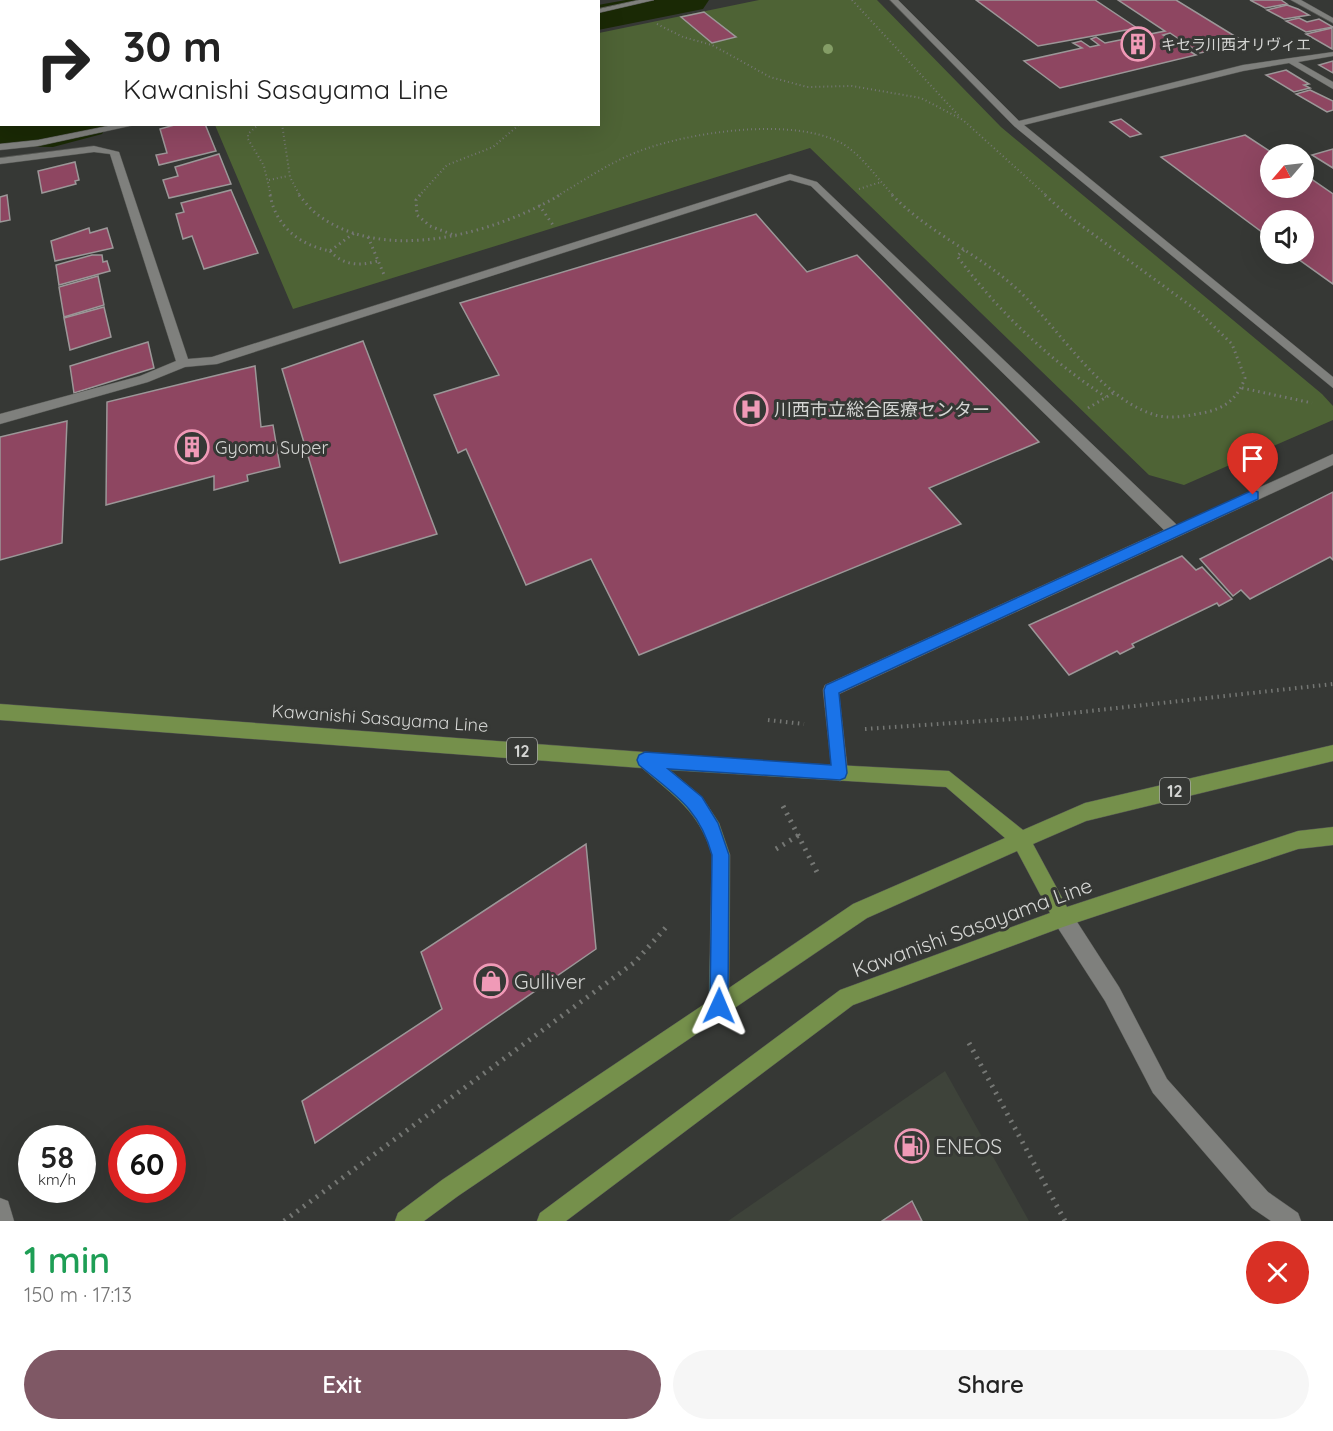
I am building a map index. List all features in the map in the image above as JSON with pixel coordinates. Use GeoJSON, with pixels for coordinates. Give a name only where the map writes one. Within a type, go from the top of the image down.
{"type":"FeatureCollection","features":[{"type":"Feature","properties":{"kind":"main road","name":"Kawanishi Sasayama Line"},"geometry":{"type":"LineString","coordinates":[[0,712],[645,760],[949,778],[1021,840]]}},
{"type":"Feature","properties":{"kind":"main road","name":"12"},"geometry":{"type":"LineString","coordinates":[[406,1221],[450,1188],[860,911],[1084,812],[1333,753]]}},
{"type":"Feature","properties":{"kind":"main road"},"geometry":{"type":"LineString","coordinates":[[645,760],[696,803],[713,829],[720,855],[719,1006]]}},
{"type":"Feature","properties":{"kind":"main road","name":"Kawanishi Sasayama Line"},"geometry":{"type":"LineString","coordinates":[[548,1221],[847,997],[1063,918],[1298,840],[1333,836]]}},
{"type":"Feature","properties":{"kind":"main road","name":"12"},"geometry":{"type":"LineString","coordinates":[[1021,840],[1063,918]]}},
{"type":"Feature","properties":{"kind":"street"},"geometry":{"type":"LineString","coordinates":[[600,11],[650,0]]}},
{"type":"Feature","properties":{"kind":"street"},"geometry":{"type":"LineString","coordinates":[[894,0],[1017,124],[1333,384]]}},
{"type":"Feature","properties":{"kind":"street"},"geometry":{"type":"LineString","coordinates":[[1295,0],[1333,21]]}},
{"type":"Feature","properties":{"kind":"street"},"geometry":{"type":"LineString","coordinates":[[1017,124],[1243,68],[1333,54]]}},
{"type":"Feature","properties":{"kind":"street"},"geometry":{"type":"LineString","coordinates":[[1292,62],[1333,86]]}},
{"type":"Feature","properties":{"kind":"street"},"geometry":{"type":"LineString","coordinates":[[0,147],[123,126]]}},
{"type":"Feature","properties":{"kind":"street"},"geometry":{"type":"LineString","coordinates":[[0,161],[94,149],[114,152],[183,363]]}},
{"type":"Feature","properties":{"kind":"street"},"geometry":{"type":"LineString","coordinates":[[0,419],[144,379],[183,363],[213,361],[790,177],[814,184],[1174,531]]}},
{"type":"Feature","properties":{"kind":"street"},"geometry":{"type":"LineString","coordinates":[[840,773],[831,690],[1333,459]]}},
{"type":"Feature","properties":{"kind":"street"},"geometry":{"type":"LineString","coordinates":[[1063,918],[1112,994],[1160,1086],[1260,1200],[1290,1221]]}},
{"type":"Feature","properties":{"kind":"street"},"geometry":{"type":"LineString","coordinates":[[0,1209],[3,1221]]}},
{"type":"Feature","properties":{"kind":"path"},"geometry":{"type":"LineString","coordinates":[[283,126],[287,139],[288,176],[298,194],[315,213],[339,228],[355,233],[412,241],[473,234],[523,215],[638,152],[707,136],[802,130],[844,144],[898,201],[1019,290],[1115,392],[1153,415],[1192,415],[1221,410],[1238,396],[1245,378],[1232,344],[1199,312],[1067,215],[963,120],[852,0]]}},
{"type":"Feature","properties":{"kind":"path"},"geometry":{"type":"LineString","coordinates":[[653,25],[659,24],[683,37],[712,45],[770,77],[807,87],[852,86],[921,98],[963,120]]}},
{"type":"Feature","properties":{"kind":"path"},"geometry":{"type":"LineString","coordinates":[[257,126],[248,134],[248,141],[260,157],[269,180],[273,207],[286,229],[302,242],[330,251],[342,262],[362,265],[378,261]]}},
{"type":"Feature","properties":{"kind":"path"},"geometry":{"type":"LineString","coordinates":[[457,236],[430,226],[417,215],[416,200],[447,165],[493,147],[518,126]]}},
{"type":"Feature","properties":{"kind":"path"},"geometry":{"type":"LineString","coordinates":[[269,180],[288,176]]}},
{"type":"Feature","properties":{"kind":"path"},"geometry":{"type":"LineString","coordinates":[[853,190],[881,182]]}},
{"type":"Feature","properties":{"kind":"path"},"geometry":{"type":"LineString","coordinates":[[539,205],[558,234]]}},
{"type":"Feature","properties":{"kind":"path"},"geometry":{"type":"LineString","coordinates":[[330,251],[355,233]]}},
{"type":"Feature","properties":{"kind":"path"},"geometry":{"type":"LineString","coordinates":[[368,236],[388,286]]}},
{"type":"Feature","properties":{"kind":"path"},"geometry":{"type":"LineString","coordinates":[[964,250],[957,256],[974,282],[1051,357],[1106,398]]}},
{"type":"Feature","properties":{"kind":"path"},"geometry":{"type":"LineString","coordinates":[[1242,388],[1322,405]]}},
{"type":"Feature","properties":{"kind":"path"},"geometry":{"type":"LineString","coordinates":[[1087,409],[1115,392]]}},
{"type":"Feature","properties":{"kind":"path"},"geometry":{"type":"LineString","coordinates":[[768,720],[834,728],[884,730],[1028,718],[1333,684]]}},
{"type":"Feature","properties":{"kind":"path"},"geometry":{"type":"LineString","coordinates":[[783,806],[819,876]]}},
{"type":"Feature","properties":{"kind":"path"},"geometry":{"type":"LineString","coordinates":[[776,849],[799,835]]}},
{"type":"Feature","properties":{"kind":"path"},"geometry":{"type":"LineString","coordinates":[[284,1221],[635,962],[668,925]]}},
{"type":"Feature","properties":{"kind":"path"},"geometry":{"type":"LineString","coordinates":[[969,1043],[1065,1221]]}},
{"type":"Feature","properties":{"kind":"shaded area","name":"ENEOS"},"geometry":{"type":"Polygon","coordinates":[[[945,1071],[1029,1221],[728,1221],[945,1071]]]}},
{"type":"Feature","properties":{"kind":"green space"},"geometry":{"type":"Polygon","coordinates":[[[759,0],[877,0],[1001,127],[1322,394],[1333,406],[1333,420],[1184,485],[1149,475],[810,148],[293,309],[215,126],[600,126],[600,33],[759,0]]]}},
{"type":"Feature","properties":{"kind":"building"},"geometry":{"type":"Polygon","coordinates":[[[976,0],[1095,0],[1137,28],[1038,46],[976,0]]]}},
{"type":"Feature","properties":{"kind":"building","name":"キセラ川西オリヴィエ"},"geometry":{"type":"Polygon","coordinates":[[[1118,0],[1176,0],[1246,43],[1200,53],[1170,33],[1163,35],[1196,55],[1060,88],[1024,61],[1082,48],[1073,43],[1081,41],[1090,47],[1099,45],[1091,39],[1096,37],[1105,43],[1165,31],[1118,0]]]}},
{"type":"Feature","properties":{"kind":"building"},"geometry":{"type":"Polygon","coordinates":[[[1250,0],[1281,0],[1287,4],[1265,8],[1250,0]]]}},
{"type":"Feature","properties":{"kind":"building"},"geometry":{"type":"Polygon","coordinates":[[[1287,5],[1309,15],[1284,19],[1267,10],[1287,5]]]}},
{"type":"Feature","properties":{"kind":"building"},"geometry":{"type":"Polygon","coordinates":[[[704,12],[736,37],[712,43],[681,17],[704,12]]]}},
{"type":"Feature","properties":{"kind":"building"},"geometry":{"type":"Polygon","coordinates":[[[1299,18],[1307,22],[1319,19],[1333,27],[1306,32],[1286,21],[1299,18]]]}},
{"type":"Feature","properties":{"kind":"building"},"geometry":{"type":"Polygon","coordinates":[[[1332,28],[1332,49],[1306,34],[1332,28]]]}},
{"type":"Feature","properties":{"kind":"building"},"geometry":{"type":"Polygon","coordinates":[[[1333,61],[1333,73],[1319,65],[1333,61]]]}},
{"type":"Feature","properties":{"kind":"building"},"geometry":{"type":"Polygon","coordinates":[[[1286,70],[1309,84],[1304,85],[1310,88],[1294,92],[1266,75],[1286,70]]]}},
{"type":"Feature","properties":{"kind":"building"},"geometry":{"type":"Polygon","coordinates":[[[1310,90],[1333,101],[1333,110],[1327,112],[1296,94],[1310,90]]]}},
{"type":"Feature","properties":{"kind":"building"},"geometry":{"type":"Polygon","coordinates":[[[1121,119],[1141,134],[1130,137],[1110,122],[1121,119]]]}},
{"type":"Feature","properties":{"kind":"building"},"geometry":{"type":"Polygon","coordinates":[[[171,126],[206,126],[216,151],[159,165],[156,155],[167,153],[160,129],[171,126]]]}},
{"type":"Feature","properties":{"kind":"building"},"geometry":{"type":"Polygon","coordinates":[[[1245,135],[1260,145],[1260,198],[1314,198],[1314,181],[1333,194],[1333,284],[1305,264],[1314,264],[1314,210],[1260,210],[1260,231],[1161,157],[1245,135]]]}},
{"type":"Feature","properties":{"kind":"building"},"geometry":{"type":"Polygon","coordinates":[[[1333,149],[1333,168],[1314,156],[1333,149]]]}},
{"type":"Feature","properties":{"kind":"building"},"geometry":{"type":"Polygon","coordinates":[[[219,154],[231,184],[169,198],[163,180],[178,176],[175,167],[219,154]]]}},
{"type":"Feature","properties":{"kind":"building"},"geometry":{"type":"Polygon","coordinates":[[[75,162],[79,180],[75,181],[76,184],[42,193],[38,171],[75,162]]]}},
{"type":"Feature","properties":{"kind":"building"},"geometry":{"type":"Polygon","coordinates":[[[231,190],[258,253],[204,269],[192,236],[183,239],[176,214],[184,212],[181,203],[231,190]]]}},
{"type":"Feature","properties":{"kind":"building"},"geometry":{"type":"Polygon","coordinates":[[[7,195],[10,220],[0,222],[0,197],[7,195]]]}},
{"type":"Feature","properties":{"kind":"building","name":"川西市立総合医療センター"},"geometry":{"type":"Polygon","coordinates":[[[756,214],[807,272],[857,255],[1039,442],[929,488],[961,524],[639,655],[591,559],[526,585],[466,449],[458,453],[434,395],[499,375],[460,303],[756,214]]]}},
{"type":"Feature","properties":{"kind":"building"},"geometry":{"type":"Polygon","coordinates":[[[89,228],[90,233],[107,228],[113,248],[55,261],[51,241],[89,228]]]}},
{"type":"Feature","properties":{"kind":"building"},"geometry":{"type":"Polygon","coordinates":[[[92,255],[102,255],[103,262],[107,261],[110,271],[59,285],[56,265],[92,255]]]}},
{"type":"Feature","properties":{"kind":"building"},"geometry":{"type":"Polygon","coordinates":[[[98,276],[104,305],[64,317],[59,287],[98,276]]]}},
{"type":"Feature","properties":{"kind":"building"},"geometry":{"type":"Polygon","coordinates":[[[104,307],[111,337],[70,350],[64,318],[104,307]]]}},
{"type":"Feature","properties":{"kind":"building"},"geometry":{"type":"Polygon","coordinates":[[[363,341],[437,534],[340,563],[282,369],[363,341]]]}},
{"type":"Feature","properties":{"kind":"building"},"geometry":{"type":"Polygon","coordinates":[[[148,342],[154,368],[74,393],[70,366],[148,342]]]}},
{"type":"Feature","properties":{"kind":"building","name":"Gyomu Super"},"geometry":{"type":"Polygon","coordinates":[[[255,366],[261,427],[273,425],[280,467],[247,475],[248,481],[214,490],[214,476],[106,505],[107,402],[255,366]]]}},
{"type":"Feature","properties":{"kind":"building"},"geometry":{"type":"Polygon","coordinates":[[[67,421],[62,543],[0,560],[0,437],[67,421]]]}},
{"type":"Feature","properties":{"kind":"building"},"geometry":{"type":"Polygon","coordinates":[[[1333,492],[1333,560],[1330,557],[1250,599],[1241,590],[1233,596],[1200,559],[1333,492]]]}},
{"type":"Feature","properties":{"kind":"building"},"geometry":{"type":"Polygon","coordinates":[[[1182,556],[1196,570],[1202,567],[1232,599],[1219,606],[1217,603],[1132,644],[1134,647],[1120,654],[1117,651],[1069,675],[1029,625],[1182,556]]]}},
{"type":"Feature","properties":{"kind":"building","name":"Gulliver"},"geometry":{"type":"Polygon","coordinates":[[[586,844],[596,949],[315,1143],[302,1101],[442,1009],[421,952],[586,844]]]}},
{"type":"Feature","properties":{"kind":"building"},"geometry":{"type":"Polygon","coordinates":[[[912,1201],[922,1221],[882,1221],[912,1201]]]}},
{"type":"Feature","properties":{"kind":"waterway"},"geometry":{"type":"LineString","coordinates":[[600,18],[689,0]]}},
{"type":"Feature","properties":{"kind":"waterway"},"geometry":{"type":"LineString","coordinates":[[0,131],[53,132],[77,126]]}},
{"type":"Feature","properties":{"kind":"place","name":"キセラ川西オリヴィエ"},"geometry":{"type":"Point","coordinates":[1138,44]}},
{"type":"Feature","properties":{"kind":"place","name":"川西市立総合医療センター"},"geometry":{"type":"Point","coordinates":[751,409]}},
{"type":"Feature","properties":{"kind":"place","name":"Gyomu Super"},"geometry":{"type":"Point","coordinates":[192,447]}},
{"type":"Feature","properties":{"kind":"place","name":"Gulliver"},"geometry":{"type":"Point","coordinates":[491,981]}},
{"type":"Feature","properties":{"kind":"place","name":"ENEOS"},"geometry":{"type":"Point","coordinates":[912,1146]}},
{"type":"Feature","properties":{"kind":"route"},"geometry":{"type":"LineString","coordinates":[[719,1006],[720,855],[713,829],[696,803],[645,760],[840,773],[831,690],[1253,495]]}}]}
